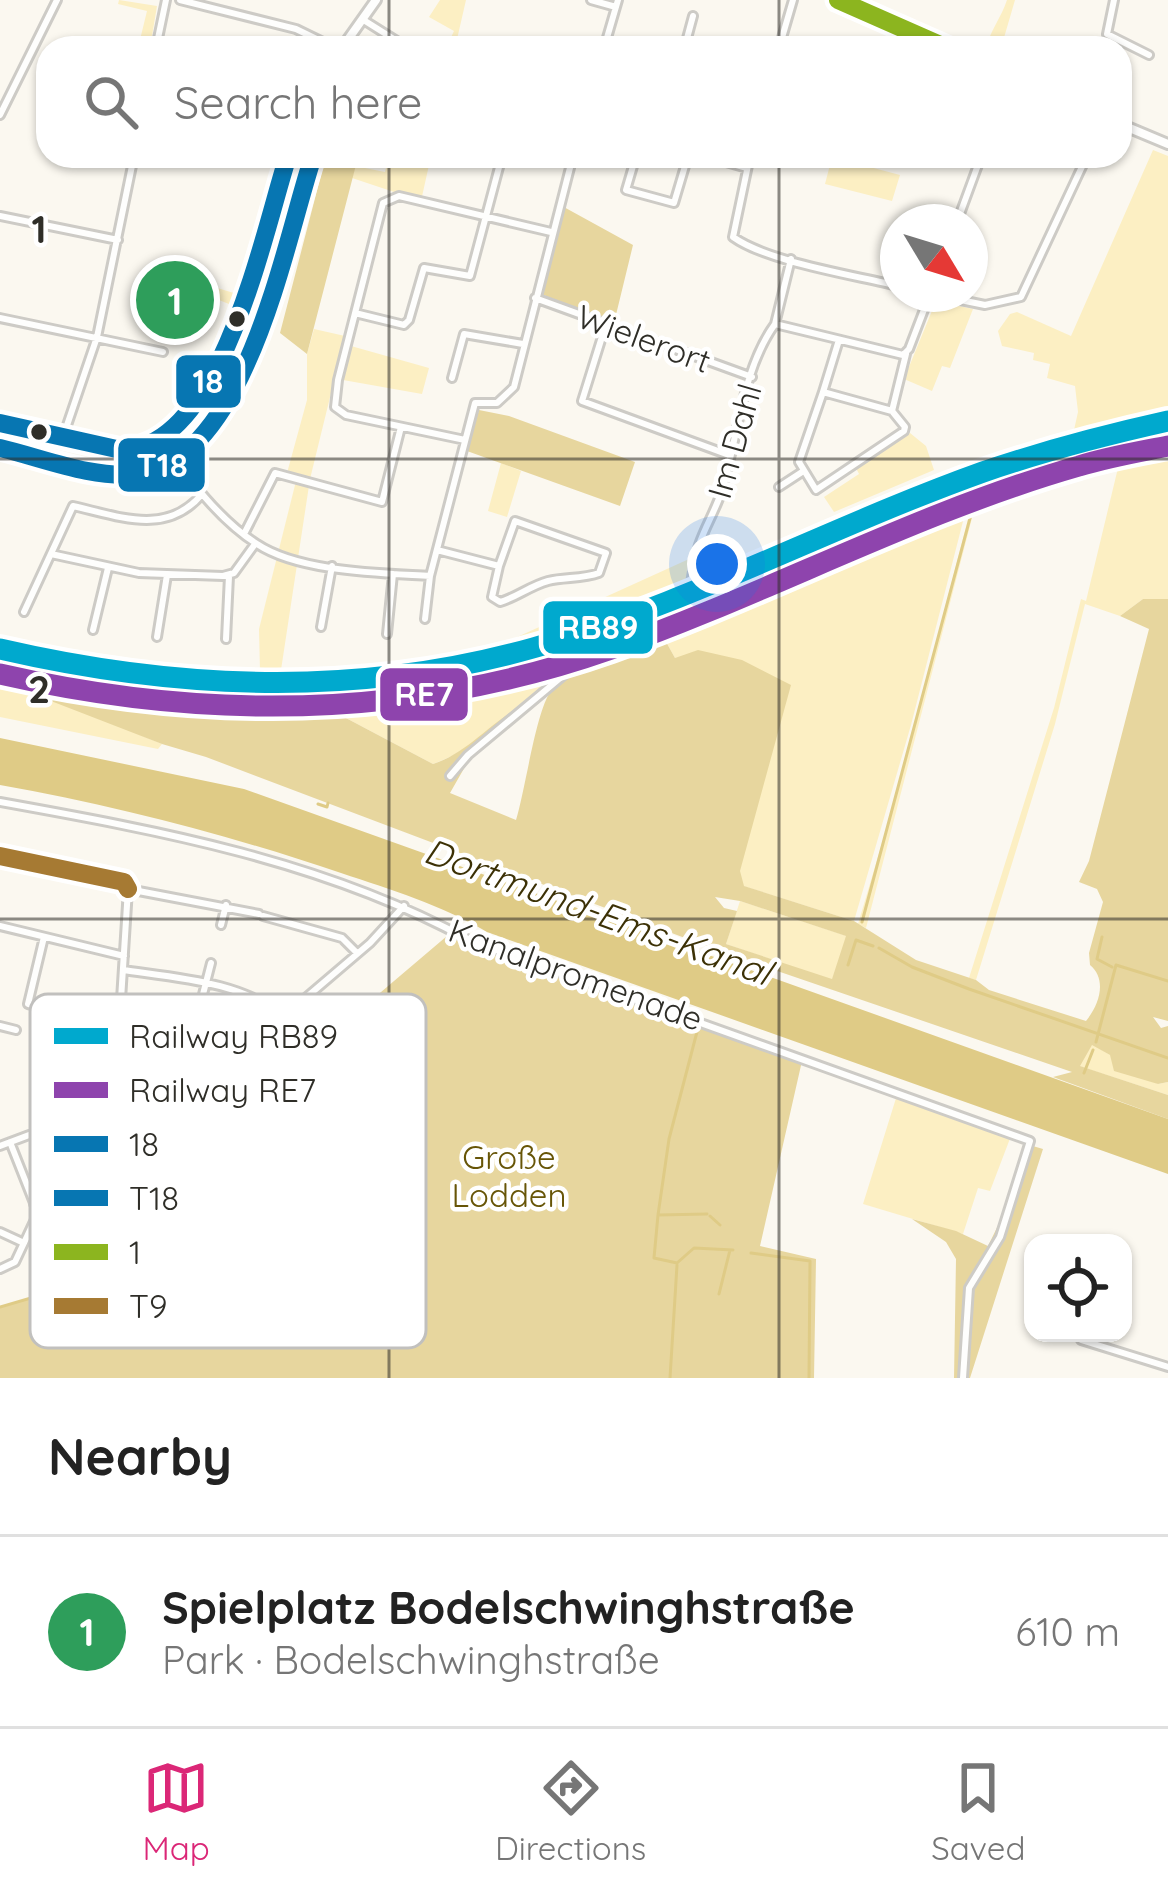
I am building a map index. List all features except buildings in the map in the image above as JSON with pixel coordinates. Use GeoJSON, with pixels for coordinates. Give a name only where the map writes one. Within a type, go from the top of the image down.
{"type":"FeatureCollection","features":[{"type":"Feature","properties":{"kind":"street"},"geometry":{"type":"LineString","coordinates":[[38,36],[56,0]]}},
{"type":"Feature","properties":{"kind":"street"},"geometry":{"type":"LineString","coordinates":[[158,36],[166,0]]}},
{"type":"Feature","properties":{"kind":"street"},"geometry":{"type":"LineString","coordinates":[[180,0],[313,36]]}},
{"type":"Feature","properties":{"kind":"street"},"geometry":{"type":"LineString","coordinates":[[348,36],[376,0]]}},
{"type":"Feature","properties":{"kind":"street"},"geometry":{"type":"LineString","coordinates":[[591,0],[617,4],[608,36]]}},
{"type":"Feature","properties":{"kind":"street"},"geometry":{"type":"LineString","coordinates":[[782,36],[793,0]]}},
{"type":"Feature","properties":{"kind":"street"},"geometry":{"type":"LineString","coordinates":[[838,0],[920,36]]}},
{"type":"Feature","properties":{"kind":"street"},"geometry":{"type":"LineString","coordinates":[[1111,36],[1106,24],[1114,0]]}},
{"type":"Feature","properties":{"kind":"street"},"geometry":{"type":"LineString","coordinates":[[687,36],[693,16]]}},
{"type":"Feature","properties":{"kind":"street"},"geometry":{"type":"LineString","coordinates":[[362,19],[383,36]]}},
{"type":"Feature","properties":{"kind":"street"},"geometry":{"type":"LineString","coordinates":[[0,115],[36,41]]}},
{"type":"Feature","properties":{"kind":"street"},"geometry":{"type":"LineString","coordinates":[[1132,46],[1149,55]]}},
{"type":"Feature","properties":{"kind":"street"},"geometry":{"type":"LineString","coordinates":[[1132,129],[1168,145]]}},
{"type":"Feature","properties":{"kind":"street"},"geometry":{"type":"LineString","coordinates":[[63,437],[97,338],[132,168]]}},
{"type":"Feature","properties":{"kind":"street"},"geometry":{"type":"LineString","coordinates":[[0,423],[130,450],[162,441],[189,415],[226,345],[247,294],[284,168]]}},
{"type":"Feature","properties":{"kind":"street"},"geometry":{"type":"LineString","coordinates":[[356,313],[407,323],[424,268],[470,276],[499,168]]}},
{"type":"Feature","properties":{"kind":"street"},"geometry":{"type":"LineString","coordinates":[[425,620],[430,576],[475,403],[496,403],[510,393],[570,168]]}},
{"type":"Feature","properties":{"kind":"street"},"geometry":{"type":"LineString","coordinates":[[632,168],[626,190],[674,203],[684,168]]}},
{"type":"Feature","properties":{"kind":"street"},"geometry":{"type":"LineString","coordinates":[[747,168],[734,237],[791,259],[880,281]]}},
{"type":"Feature","properties":{"kind":"street"},"geometry":{"type":"LineString","coordinates":[[964,204],[977,168]]}},
{"type":"Feature","properties":{"kind":"street"},"geometry":{"type":"LineString","coordinates":[[988,303],[1021,297],[1028,289],[1082,168]]}},
{"type":"Feature","properties":{"kind":"street"},"geometry":{"type":"LineString","coordinates":[[465,440],[346,415],[335,406],[383,203],[399,196],[551,232]]}},
{"type":"Feature","properties":{"kind":"street"},"geometry":{"type":"LineString","coordinates":[[0,217],[118,240]]}},
{"type":"Feature","properties":{"kind":"street","name":"Im Dahl"},"geometry":{"type":"LineString","coordinates":[[450,776],[468,755],[571,669],[681,614],[690,599],[699,545],[721,492],[791,259]]}},
{"type":"Feature","properties":{"kind":"street","name":"Wielerort"},"geometry":{"type":"LineString","coordinates":[[535,298],[752,377]]}},
{"type":"Feature","properties":{"kind":"street"},"geometry":{"type":"LineString","coordinates":[[892,411],[923,312]]}},
{"type":"Feature","properties":{"kind":"street"},"geometry":{"type":"LineString","coordinates":[[0,318],[163,352]]}},
{"type":"Feature","properties":{"kind":"street"},"geometry":{"type":"LineString","coordinates":[[606,324],[581,401],[729,455]]}},
{"type":"Feature","properties":{"kind":"street"},"geometry":{"type":"LineString","coordinates":[[775,324],[906,354]]}},
{"type":"Feature","properties":{"kind":"street"},"geometry":{"type":"LineString","coordinates":[[452,378],[464,334],[524,344]]}},
{"type":"Feature","properties":{"kind":"street"},"geometry":{"type":"LineString","coordinates":[[823,392],[892,411],[905,427],[815,490],[799,462],[839,340]]}},
{"type":"Feature","properties":{"kind":"street"},"geometry":{"type":"LineString","coordinates":[[244,534],[275,472],[382,502],[401,427]]}},
{"type":"Feature","properties":{"kind":"street"},"geometry":{"type":"LineString","coordinates":[[162,441],[202,494],[255,544],[292,560],[430,576]]}},
{"type":"Feature","properties":{"kind":"street"},"geometry":{"type":"LineString","coordinates":[[779,487],[802,472]]}},
{"type":"Feature","properties":{"kind":"street"},"geometry":{"type":"LineString","coordinates":[[23,612],[73,506],[166,520],[180,516],[202,494]]}},
{"type":"Feature","properties":{"kind":"street"},"geometry":{"type":"LineString","coordinates":[[515,521],[606,554],[598,573],[574,574],[525,588],[500,602],[492,597],[499,566],[515,521]]}},
{"type":"Feature","properties":{"kind":"street"},"geometry":{"type":"LineString","coordinates":[[226,639],[230,575],[255,544]]}},
{"type":"Feature","properties":{"kind":"street"},"geometry":{"type":"LineString","coordinates":[[437,550],[499,566]]}},
{"type":"Feature","properties":{"kind":"street"},"geometry":{"type":"LineString","coordinates":[[51,554],[108,568],[167,575],[230,575]]}},
{"type":"Feature","properties":{"kind":"street"},"geometry":{"type":"LineString","coordinates":[[321,627],[332,566]]}},
{"type":"Feature","properties":{"kind":"street"},"geometry":{"type":"LineString","coordinates":[[94,630],[108,568]]}},
{"type":"Feature","properties":{"kind":"street"},"geometry":{"type":"LineString","coordinates":[[387,634],[393,574]]}},
{"type":"Feature","properties":{"kind":"street"},"geometry":{"type":"LineString","coordinates":[[157,637],[167,575]]}},
{"type":"Feature","properties":{"kind":"street","name":"Kanalpromenade"},"geometry":{"type":"LineString","coordinates":[[0,802],[222,847],[404,907],[469,940],[1030,1141],[1000,1237],[969,1288],[963,1378]]}},
{"type":"Feature","properties":{"kind":"street"},"geometry":{"type":"LineString","coordinates":[[0,856],[124,882],[128,889],[121,994]]}},
{"type":"Feature","properties":{"kind":"street"},"geometry":{"type":"LineString","coordinates":[[128,889],[226,905],[342,938],[357,953]]}},
{"type":"Feature","properties":{"kind":"street"},"geometry":{"type":"LineString","coordinates":[[221,925],[226,905]]}},
{"type":"Feature","properties":{"kind":"street"},"geometry":{"type":"LineString","coordinates":[[310,994],[404,907]]}},
{"type":"Feature","properties":{"kind":"street"},"geometry":{"type":"LineString","coordinates":[[0,926],[124,956]]}},
{"type":"Feature","properties":{"kind":"street"},"geometry":{"type":"LineString","coordinates":[[30,994],[44,937]]}},
{"type":"Feature","properties":{"kind":"street"},"geometry":{"type":"LineString","coordinates":[[203,994],[211,963]]}},
{"type":"Feature","properties":{"kind":"street"},"geometry":{"type":"LineString","coordinates":[[123,970],[205,983],[238,994]]}},
{"type":"Feature","properties":{"kind":"street"},"geometry":{"type":"LineString","coordinates":[[0,1026],[16,1030]]}},
{"type":"Feature","properties":{"kind":"street"},"geometry":{"type":"LineString","coordinates":[[0,1146],[30,1134]]}},
{"type":"Feature","properties":{"kind":"street"},"geometry":{"type":"LineString","coordinates":[[10,1142],[30,1194]]}},
{"type":"Feature","properties":{"kind":"street"},"geometry":{"type":"LineString","coordinates":[[0,1268],[15,1262],[30,1230]]}},
{"type":"Feature","properties":{"kind":"street"},"geometry":{"type":"LineString","coordinates":[[0,1232],[24,1243]]}},
{"type":"Feature","properties":{"kind":"street"},"geometry":{"type":"LineString","coordinates":[[1087,1342],[1168,1367]]}},
{"type":"Feature","properties":{"kind":"shaded area"},"geometry":{"type":"Polygon","coordinates":[[[119,0],[157,6],[152,36],[141,36],[147,11],[118,4],[119,0]]]}},
{"type":"Feature","properties":{"kind":"shaded area"},"geometry":{"type":"Polygon","coordinates":[[[440,0],[466,0],[458,36],[429,17],[440,0]]]}},
{"type":"Feature","properties":{"kind":"shaded area"},"geometry":{"type":"Polygon","coordinates":[[[1007,0],[1015,0],[1004,36],[991,35],[1007,0]]]}},
{"type":"Feature","properties":{"kind":"shaded area"},"geometry":{"type":"Polygon","coordinates":[[[1153,150],[1168,156],[1168,414],[1074,430],[1075,386],[1047,378],[1050,364],[1033,360],[1034,353],[1002,346],[998,331],[1017,312],[1071,336],[1153,150]]]}},
{"type":"Feature","properties":{"kind":"shaded area"},"geometry":{"type":"Polygon","coordinates":[[[354,168],[385,172],[386,168],[428,168],[421,201],[352,178],[354,168]]]}},
{"type":"Feature","properties":{"kind":"shaded area"},"geometry":{"type":"Polygon","coordinates":[[[829,168],[874,168],[900,175],[892,201],[825,184],[829,168]]]}},
{"type":"Feature","properties":{"kind":"shaded area"},"geometry":{"type":"Polygon","coordinates":[[[162,271],[237,294],[234,306],[161,277],[162,271]]]}},
{"type":"Feature","properties":{"kind":"shaded area"},"geometry":{"type":"Polygon","coordinates":[[[160,280],[196,292],[188,319],[154,311],[160,280]]]}},
{"type":"Feature","properties":{"kind":"shaded area"},"geometry":{"type":"Polygon","coordinates":[[[931,312],[972,312],[950,368],[942,366],[932,391],[904,379],[931,312]]]}},
{"type":"Feature","properties":{"kind":"shaded area"},"geometry":{"type":"Polygon","coordinates":[[[314,329],[345,336],[310,479],[281,670],[260,671],[259,629],[297,477],[287,473],[307,400],[307,354],[314,329]]]}},
{"type":"Feature","properties":{"kind":"shaded area"},"geometry":{"type":"Polygon","coordinates":[[[351,346],[429,368],[422,394],[343,380],[351,346]]]}},
{"type":"Feature","properties":{"kind":"shaded area"},"geometry":{"type":"Polygon","coordinates":[[[1168,427],[1168,599],[1143,599],[1120,616],[1085,604],[1055,724],[976,980],[969,978],[1054,708],[1081,599],[1086,601],[1124,443],[1050,461],[971,490],[911,725],[854,921],[743,886],[688,657],[675,658],[660,631],[682,617],[694,596],[832,543],[967,483],[1034,457],[1168,427]]]}},
{"type":"Feature","properties":{"kind":"shaded area"},"geometry":{"type":"Polygon","coordinates":[[[910,433],[926,446],[934,470],[834,512],[824,497],[859,474],[856,468],[910,433]]]}},
{"type":"Feature","properties":{"kind":"shaded area"},"geometry":{"type":"Polygon","coordinates":[[[501,463],[521,471],[507,517],[488,511],[501,463]]]}},
{"type":"Feature","properties":{"kind":"shaded area"},"geometry":{"type":"Polygon","coordinates":[[[979,491],[866,928],[858,924],[979,491]]]}},
{"type":"Feature","properties":{"kind":"shaded area"},"geometry":{"type":"Polygon","coordinates":[[[689,559],[704,559],[713,570],[599,618],[520,643],[453,656],[515,638],[689,559]]]}},
{"type":"Feature","properties":{"kind":"shaded area"},"geometry":{"type":"Polygon","coordinates":[[[685,599],[668,620],[585,659],[472,744],[433,764],[291,689],[393,684],[492,665],[685,599]]]}},
{"type":"Feature","properties":{"kind":"shaded area"},"geometry":{"type":"Polygon","coordinates":[[[0,678],[162,744],[158,749],[0,717],[0,678]]]}},
{"type":"Feature","properties":{"kind":"shaded area"},"geometry":{"type":"Polygon","coordinates":[[[0,738],[244,789],[1168,1119],[1168,1174],[487,932],[360,879],[172,823],[0,785],[0,738]]]}},
{"type":"Feature","properties":{"kind":"shaded area"},"geometry":{"type":"Polygon","coordinates":[[[740,901],[847,936],[832,980],[726,944],[740,901]]]}},
{"type":"Feature","properties":{"kind":"shaded area"},"geometry":{"type":"Polygon","coordinates":[[[1092,1044],[1158,1084],[1168,1082],[1168,1095],[1079,1066],[1092,1044]]]}},
{"type":"Feature","properties":{"kind":"shaded area"},"geometry":{"type":"Polygon","coordinates":[[[897,1095],[1011,1136],[990,1191],[978,1188],[963,1234],[863,1204],[897,1095]]]}},
{"type":"Feature","properties":{"kind":"green space"},"geometry":{"type":"Polygon","coordinates":[[[323,168],[355,168],[307,354],[280,333],[323,168]]]}},
{"type":"Feature","properties":{"kind":"green space"},"geometry":{"type":"Polygon","coordinates":[[[562,206],[633,245],[614,323],[541,294],[562,206]]]}},
{"type":"Feature","properties":{"kind":"green space"},"geometry":{"type":"Polygon","coordinates":[[[479,410],[509,416],[635,462],[620,506],[467,451],[479,410]]]}},
{"type":"Feature","properties":{"kind":"green space"},"geometry":{"type":"Polygon","coordinates":[[[1143,599],[1168,599],[1168,1021],[1153,1017],[1161,1028],[1168,1026],[1168,1082],[1158,1084],[1114,1071],[1110,1055],[1092,1045],[1080,1066],[1168,1095],[1168,1119],[1053,1077],[1072,1072],[722,952],[162,744],[20,689],[0,676],[0,659],[70,678],[76,670],[204,687],[291,689],[433,764],[537,698],[539,703],[470,758],[450,793],[516,820],[551,691],[587,662],[660,631],[675,658],[698,650],[742,660],[791,685],[740,871],[744,886],[854,921],[916,960],[1086,1021],[1100,992],[1089,953],[1103,902],[1097,889],[1079,882],[1089,861],[1149,629],[1120,616],[1143,599]],[[715,897],[724,908],[737,911],[726,944],[832,979],[846,936],[715,897]]]}},
{"type":"Feature","properties":{"kind":"green space","name":"Große Lodden"},"geometry":{"type":"Polygon","coordinates":[[[447,936],[802,1061],[760,1246],[816,1259],[814,1378],[0,1378],[0,1307],[30,1298],[30,1348],[426,1348],[426,994],[379,994],[447,936]]]}},
{"type":"Feature","properties":{"kind":"green space"},"geometry":{"type":"Polygon","coordinates":[[[1026,1144],[1043,1149],[970,1378],[954,1378],[956,1259],[946,1242],[912,1219],[988,1246],[1010,1201],[1026,1144]]]}},
{"type":"Feature","properties":{"kind":"waterway"},"geometry":{"type":"LineString","coordinates":[[862,922],[977,492]]}},
{"type":"Feature","properties":{"kind":"waterway"},"geometry":{"type":"LineString","coordinates":[[318,804],[327,807],[328,803]]}},
{"type":"Feature","properties":{"kind":"waterway"},"geometry":{"type":"LineString","coordinates":[[1102,937],[1097,959],[1112,967]]}},
{"type":"Feature","properties":{"kind":"waterway"},"geometry":{"type":"LineString","coordinates":[[848,965],[856,940],[873,946]]}},
{"type":"Feature","properties":{"kind":"waterway"},"geometry":{"type":"LineString","coordinates":[[879,948],[912,967],[969,989],[1168,1058]]}},
{"type":"Feature","properties":{"kind":"waterway"},"geometry":{"type":"LineString","coordinates":[[1096,1042],[1116,965],[1168,981]]}},
{"type":"Feature","properties":{"kind":"waterway"},"geometry":{"type":"LineString","coordinates":[[658,1215],[669,1139],[698,1028]]}},
{"type":"Feature","properties":{"kind":"waterway"},"geometry":{"type":"LineString","coordinates":[[1084,1073],[1093,1050]]}},
{"type":"Feature","properties":{"kind":"waterway"},"geometry":{"type":"LineString","coordinates":[[707,1214],[658,1215],[654,1258],[677,1263],[694,1248],[733,1250]]}},
{"type":"Feature","properties":{"kind":"waterway"},"geometry":{"type":"LineString","coordinates":[[710,1216],[720,1225]]}},
{"type":"Feature","properties":{"kind":"waterway"},"geometry":{"type":"LineString","coordinates":[[719,1294],[730,1250]]}},
{"type":"Feature","properties":{"kind":"waterway"},"geometry":{"type":"LineString","coordinates":[[751,1253],[810,1261],[809,1378]]}},
{"type":"Feature","properties":{"kind":"waterway"},"geometry":{"type":"LineString","coordinates":[[670,1378],[677,1265]]}},
{"type":"Feature","properties":{"kind":"waterway"},"geometry":{"type":"LineString","coordinates":[[0,1307],[30,1298]]}},
{"type":"Feature","properties":{"kind":"rail line","name":"RB89"},"geometry":{"type":"LineString","coordinates":[[0,649],[133,673],[266,683],[400,675],[467,664],[533,648],[647,610],[983,472],[1168,421]]}},
{"type":"Feature","properties":{"kind":"rail line","name":"RE7"},"geometry":{"type":"LineString","coordinates":[[0,674],[154,700],[231,705],[384,700],[460,689],[611,649],[1019,485],[1168,446]]}},
{"type":"Feature","properties":{"kind":"transit line","name":"1"},"geometry":{"type":"LineString","coordinates":[[838,0],[920,36]]}},
{"type":"Feature","properties":{"kind":"transit line","name":"18"},"geometry":{"type":"LineString","coordinates":[[0,423],[121,450],[156,441],[186,415],[233,332],[285,168]]}},
{"type":"Feature","properties":{"kind":"transit line","name":"T18"},"geometry":{"type":"LineString","coordinates":[[0,448],[85,471],[120,475],[174,461],[206,432],[254,346],[310,168]]}},
{"type":"Feature","properties":{"kind":"transit line","name":"T9"},"geometry":{"type":"LineString","coordinates":[[0,856],[124,882],[128,889]]}},
{"type":"Feature","properties":{"kind":"place","name":"Spielplatz Bodelschwinghstraße"},"geometry":{"type":"Point","coordinates":[175,300]}},
{"type":"Feature","properties":{"kind":"water label","name":"Dortmund-Ems-Kanal"},"geometry":{"type":"Point","coordinates":[598,911]}}]}
